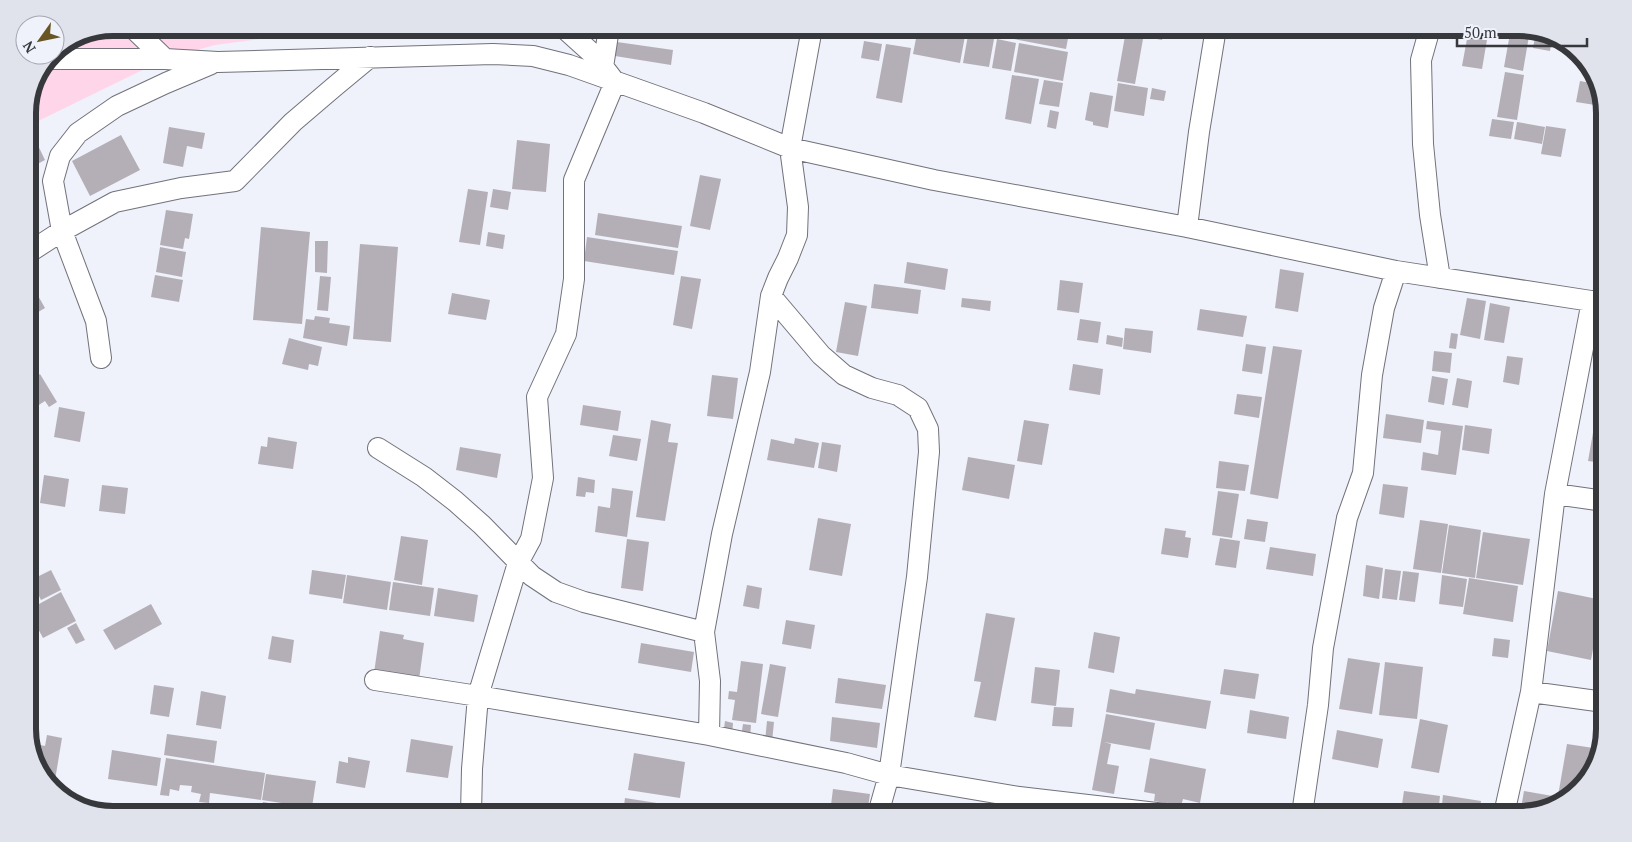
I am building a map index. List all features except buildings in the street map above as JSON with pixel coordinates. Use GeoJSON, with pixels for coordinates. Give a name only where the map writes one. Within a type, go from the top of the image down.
{"type":"FeatureCollection","features":[{"type":"Feature","properties":{"kind":"street"},"geometry":{"type":"LineString","coordinates":[[141,36],[165,59]]}},
{"type":"Feature","properties":{"kind":"street"},"geometry":{"type":"LineString","coordinates":[[573,36],[595,56],[609,74]]}},
{"type":"Feature","properties":{"kind":"street"},"geometry":{"type":"LineString","coordinates":[[471,806],[478,696],[518,563],[531,539],[543,478],[537,397],[566,334],[574,279],[574,180],[609,74],[608,36]]}},
{"type":"Feature","properties":{"kind":"street"},"geometry":{"type":"LineString","coordinates":[[709,735],[710,681],[704,632],[722,534],[760,372],[771,296],[797,235],[798,206],[790,148],[811,36]]}},
{"type":"Feature","properties":{"kind":"street"},"geometry":{"type":"LineString","coordinates":[[1187,227],[1199,132],[1215,36]]}},
{"type":"Feature","properties":{"kind":"street"},"geometry":{"type":"LineString","coordinates":[[1428,36],[1421,60],[1423,144],[1430,215],[1440,278]]}},
{"type":"Feature","properties":{"kind":"street"},"geometry":{"type":"LineString","coordinates":[[65,59],[165,59],[218,62],[493,54],[534,56],[609,74],[790,148],[934,180],[1187,227],[1396,271],[1596,302]]}},
{"type":"Feature","properties":{"kind":"street"},"geometry":{"type":"LineString","coordinates":[[36,248],[62,231],[115,202],[181,188],[235,181],[293,122],[370,57]]}},
{"type":"Feature","properties":{"kind":"street"},"geometry":{"type":"LineString","coordinates":[[101,358],[96,321],[62,231],[53,181],[60,156],[78,132],[118,106],[166,83],[218,62]]}},
{"type":"Feature","properties":{"kind":"street"},"geometry":{"type":"LineString","coordinates":[[1303,806],[1318,706],[1323,648],[1347,518],[1363,473],[1372,375],[1384,308],[1396,271]]}},
{"type":"Feature","properties":{"kind":"street"},"geometry":{"type":"LineString","coordinates":[[771,296],[821,355],[844,375],[872,388],[898,395],[918,408],[928,429],[929,452],[916,577],[889,775],[880,806]]}},
{"type":"Feature","properties":{"kind":"street"},"geometry":{"type":"LineString","coordinates":[[1506,806],[1531,692],[1555,494],[1596,311]]}},
{"type":"Feature","properties":{"kind":"street"},"geometry":{"type":"LineString","coordinates":[[378,448],[424,477],[455,500],[532,576],[556,592],[584,602],[704,632]]}},
{"type":"Feature","properties":{"kind":"street"},"geometry":{"type":"LineString","coordinates":[[1555,494],[1596,500]]}},
{"type":"Feature","properties":{"kind":"street"},"geometry":{"type":"LineString","coordinates":[[375,680],[709,735],[846,763],[889,775],[1019,797],[1096,806]]}},
{"type":"Feature","properties":{"kind":"street"},"geometry":{"type":"LineString","coordinates":[[1531,692],[1596,701]]}},
{"type":"Feature","properties":{"kind":"shaded area"},"geometry":{"type":"Polygon","coordinates":[[[113,36],[281,36],[215,45],[165,59],[36,122],[39,93],[49,70],[54,65],[65,65],[65,54],[84,42],[113,36]]]}}]}
